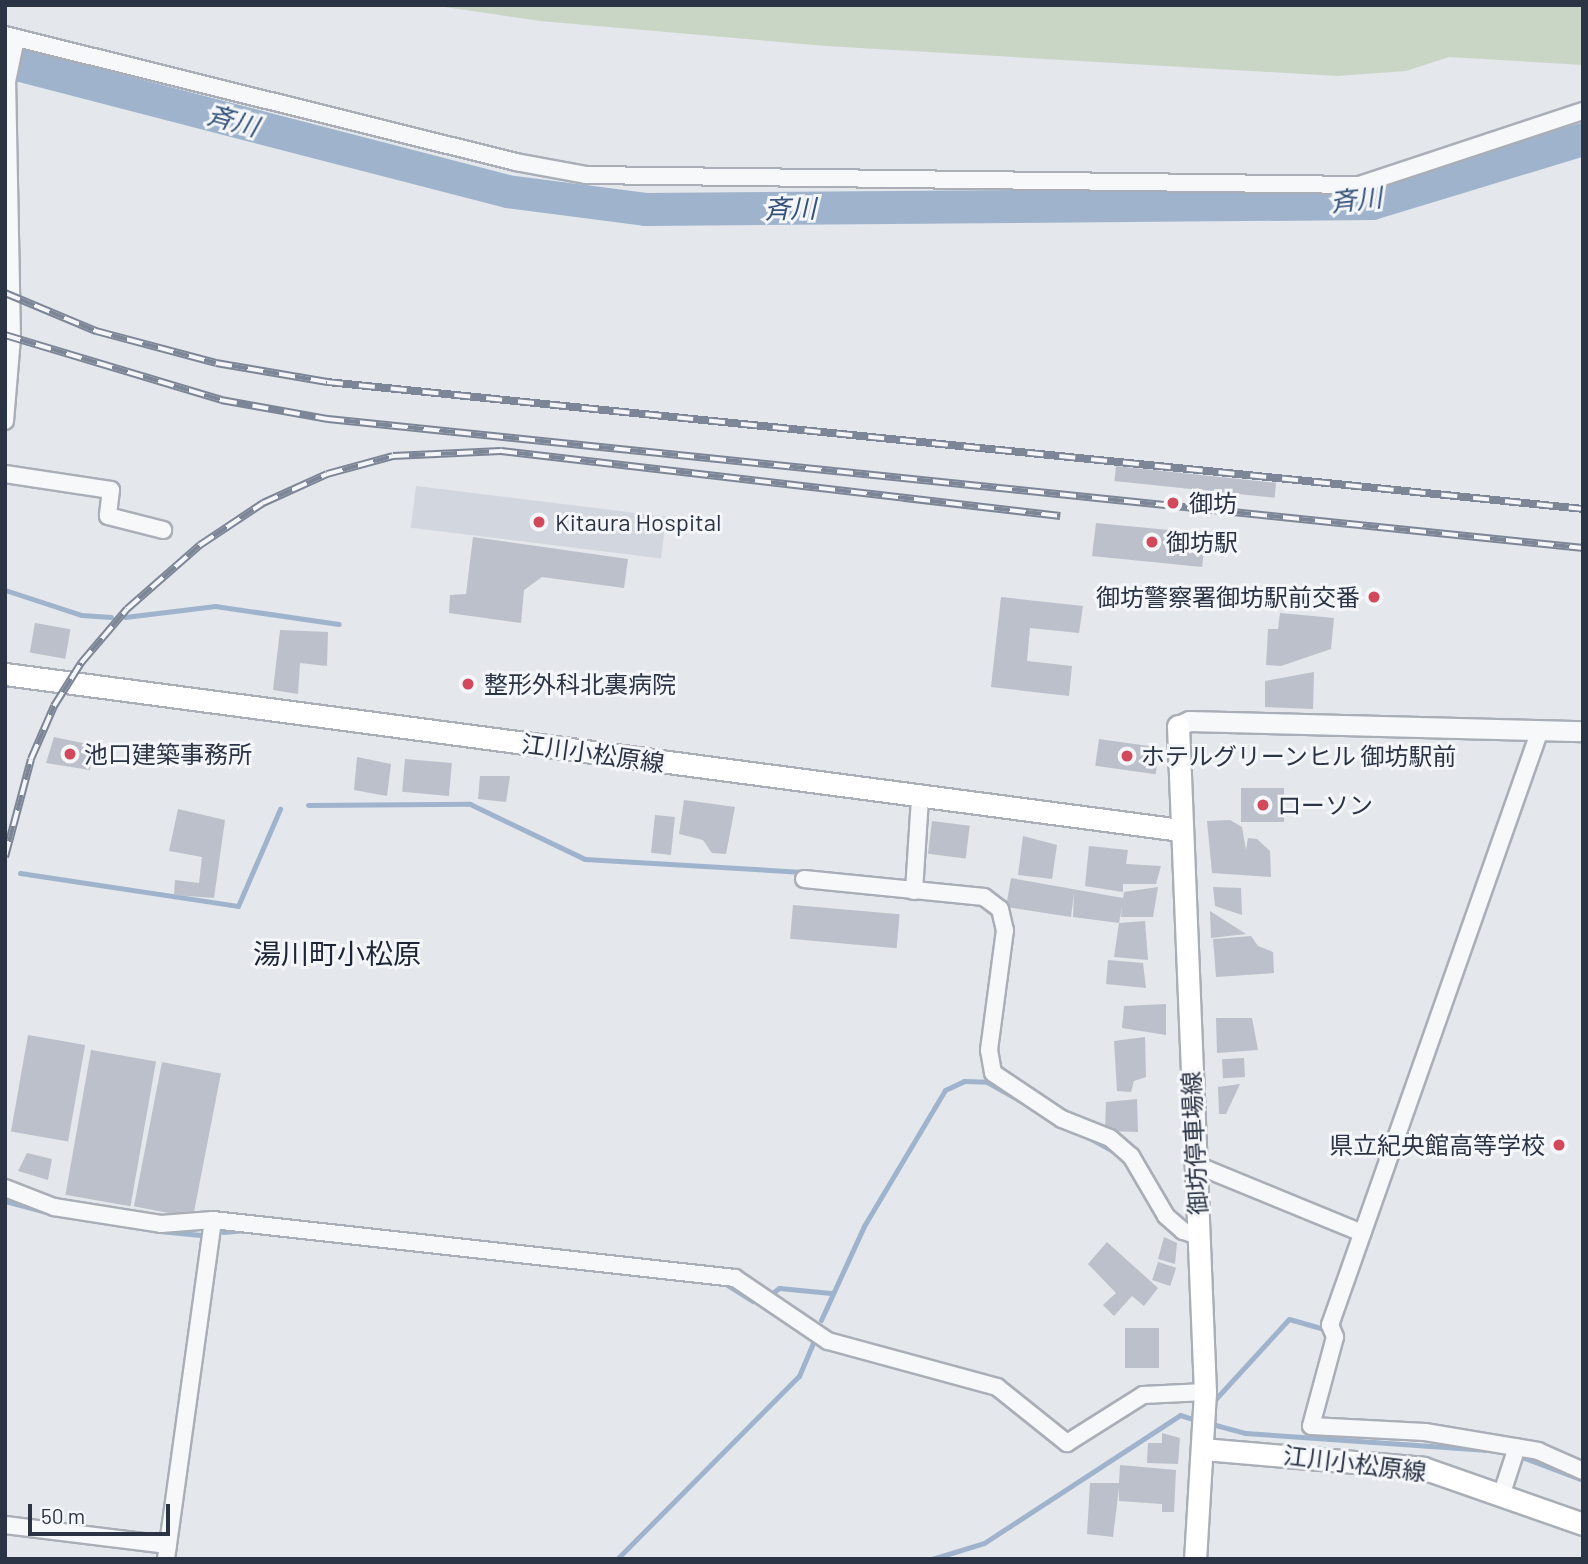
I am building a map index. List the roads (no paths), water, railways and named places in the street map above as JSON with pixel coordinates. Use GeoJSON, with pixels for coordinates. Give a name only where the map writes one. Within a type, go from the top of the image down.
{"type":"FeatureCollection","features":[{"type":"Feature","properties":{"kind":"main road","name":"江川小松原線"},"geometry":{"type":"LineString","coordinates":[[5,674],[1181,830]]}},
{"type":"Feature","properties":{"kind":"main road","name":"御坊停車場線"},"geometry":{"type":"LineString","coordinates":[[1178,726],[1205,1392],[1195,1559]]}},
{"type":"Feature","properties":{"kind":"main road","name":"江川小松原線"},"geometry":{"type":"LineString","coordinates":[[1203,1449],[1423,1468],[1502,1492],[1583,1524]]}},
{"type":"Feature","properties":{"kind":"street"},"geometry":{"type":"LineString","coordinates":[[5,421],[12,338],[7,82],[11,36],[516,162],[586,175],[1359,185],[1583,111]]}},
{"type":"Feature","properties":{"kind":"street"},"geometry":{"type":"LineString","coordinates":[[5,474],[111,490],[108,516],[163,530]]}},
{"type":"Feature","properties":{"kind":"street"},"geometry":{"type":"LineString","coordinates":[[1178,726],[1189,721],[1583,731]]}},
{"type":"Feature","properties":{"kind":"street"},"geometry":{"type":"LineString","coordinates":[[1540,730],[1330,1325],[1335,1337],[1311,1426],[1425,1432],[1538,1451],[1583,1471]]}},
{"type":"Feature","properties":{"kind":"street"},"geometry":{"type":"LineString","coordinates":[[914,891],[920,797]]}},
{"type":"Feature","properties":{"kind":"street"},"geometry":{"type":"LineString","coordinates":[[804,879],[984,897],[1000,909],[1005,930],[989,1051],[993,1073],[1062,1119],[1110,1138],[1132,1156],[1166,1216],[1183,1231],[1198,1236]]}},
{"type":"Feature","properties":{"kind":"street"},"geometry":{"type":"LineString","coordinates":[[1194,1164],[1362,1233]]}},
{"type":"Feature","properties":{"kind":"street"},"geometry":{"type":"LineString","coordinates":[[5,1188],[54,1207],[161,1224],[213,1220],[735,1278],[828,1341],[997,1387],[1067,1443],[1143,1395],[1205,1392]]}},
{"type":"Feature","properties":{"kind":"street"},"geometry":{"type":"LineString","coordinates":[[5,1525],[167,1552],[213,1220]]}},
{"type":"Feature","properties":{"kind":"street"},"geometry":{"type":"LineString","coordinates":[[1502,1492],[1516,1448]]}},
{"type":"Feature","properties":{"kind":"waterway","name":"斉川"},"geometry":{"type":"LineString","coordinates":[[5,61],[507,191],[645,209],[1372,203],[1583,139]]}},
{"type":"Feature","properties":{"kind":"waterway"},"geometry":{"type":"LineString","coordinates":[[5,590],[81,615],[111,617]]}},
{"type":"Feature","properties":{"kind":"waterway"},"geometry":{"type":"LineString","coordinates":[[125,617],[215,606],[339,624]]}},
{"type":"Feature","properties":{"kind":"waterway"},"geometry":{"type":"LineString","coordinates":[[308,805],[470,804],[585,859],[807,872]]}},
{"type":"Feature","properties":{"kind":"waterway"},"geometry":{"type":"LineString","coordinates":[[20,873],[238,906],[280,809]]}},
{"type":"Feature","properties":{"kind":"waterway"},"geometry":{"type":"LineString","coordinates":[[821,1320],[864,1226],[945,1090],[964,1081],[987,1082],[1026,1104]]}},
{"type":"Feature","properties":{"kind":"waterway"},"geometry":{"type":"LineString","coordinates":[[1084,1135],[1118,1154]]}},
{"type":"Feature","properties":{"kind":"waterway"},"geometry":{"type":"LineString","coordinates":[[5,1201],[46,1212]]}},
{"type":"Feature","properties":{"kind":"waterway"},"geometry":{"type":"LineString","coordinates":[[223,1232],[244,1230]]}},
{"type":"Feature","properties":{"kind":"waterway"},"geometry":{"type":"LineString","coordinates":[[159,1231],[201,1235]]}},
{"type":"Feature","properties":{"kind":"waterway"},"geometry":{"type":"LineString","coordinates":[[724,1283],[753,1301]]}},
{"type":"Feature","properties":{"kind":"waterway"},"geometry":{"type":"LineString","coordinates":[[770,1295],[779,1288],[831,1293]]}},
{"type":"Feature","properties":{"kind":"waterway"},"geometry":{"type":"LineString","coordinates":[[1211,1404],[1289,1319],[1327,1330]]}},
{"type":"Feature","properties":{"kind":"waterway"},"geometry":{"type":"LineString","coordinates":[[617,1559],[799,1376],[814,1341]]}},
{"type":"Feature","properties":{"kind":"waterway"},"geometry":{"type":"LineString","coordinates":[[932,1559],[984,1543],[1180,1415],[1199,1421]]}},
{"type":"Feature","properties":{"kind":"waterway"},"geometry":{"type":"LineString","coordinates":[[1208,1423],[1245,1433],[1487,1450]]}},
{"type":"Feature","properties":{"kind":"waterway"},"geometry":{"type":"LineString","coordinates":[[1517,1455],[1583,1480]]}},
{"type":"Feature","properties":{"kind":"railway"},"geometry":{"type":"LineString","coordinates":[[5,293],[96,331],[216,363],[327,382],[1583,509]]}},
{"type":"Feature","properties":{"kind":"railway"},"geometry":{"type":"LineString","coordinates":[[5,335],[221,400],[328,419],[1583,548]]}},
{"type":"Feature","properties":{"kind":"railway"},"geometry":{"type":"LineString","coordinates":[[5,857],[31,759],[54,706],[81,663],[127,609],[200,545],[263,503],[327,474],[393,456],[501,451],[1060,516]]}},
{"type":"Feature","properties":{"kind":"place","name":"御坊"},"geometry":{"type":"Point","coordinates":[1173,503]}},
{"type":"Feature","properties":{"kind":"place","name":"Kitaura Hospital"},"geometry":{"type":"Point","coordinates":[539,522]}},
{"type":"Feature","properties":{"kind":"place","name":"御坊駅"},"geometry":{"type":"Point","coordinates":[1152,542]}},
{"type":"Feature","properties":{"kind":"place","name":"御坊警察署御坊駅前交番"},"geometry":{"type":"Point","coordinates":[1374,597]}},
{"type":"Feature","properties":{"kind":"place","name":"整形外科北裏病院"},"geometry":{"type":"Point","coordinates":[468,684]}},
{"type":"Feature","properties":{"kind":"place","name":"池口建築事務所"},"geometry":{"type":"Point","coordinates":[70,754]}},
{"type":"Feature","properties":{"kind":"place","name":"ホテルグリーンヒル 御坊駅前"},"geometry":{"type":"Point","coordinates":[1127,756]}},
{"type":"Feature","properties":{"kind":"place","name":"ローソン"},"geometry":{"type":"Point","coordinates":[1263,805]}},
{"type":"Feature","properties":{"kind":"place","name":"県立紀央館高等学校"},"geometry":{"type":"Point","coordinates":[1559,1145]}},
{"type":"Feature","properties":{"kind":"district","name":"湯川町小松原"},"geometry":{"type":"Point","coordinates":[337,953]}}]}
